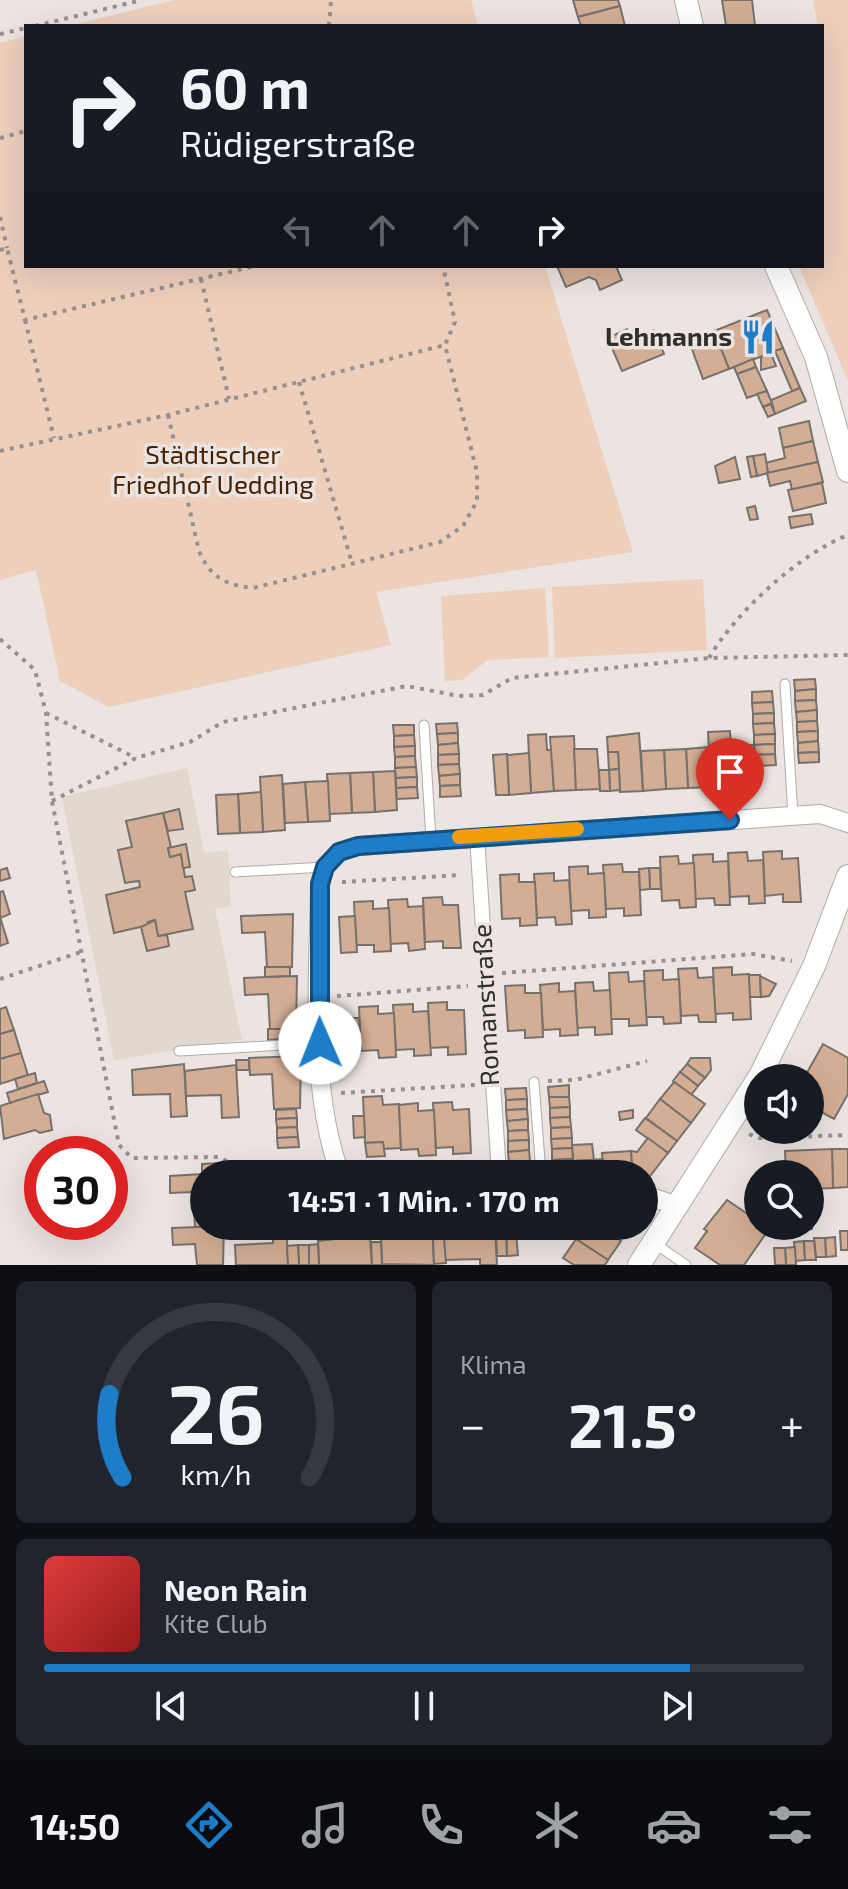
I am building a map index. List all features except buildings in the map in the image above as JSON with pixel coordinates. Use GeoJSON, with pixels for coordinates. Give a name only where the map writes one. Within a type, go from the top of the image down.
{"type":"FeatureCollection","features":[{"type":"Feature","properties":{"kind":"street"},"geometry":{"type":"LineString","coordinates":[[686,0],[692,24]]}},
{"type":"Feature","properties":{"kind":"street"},"geometry":{"type":"LineString","coordinates":[[777,268],[816,357],[848,471]]}},
{"type":"Feature","properties":{"kind":"street"},"geometry":{"type":"LineString","coordinates":[[336,1160],[322,1094],[319,997],[322,875],[339,852],[358,846],[477,836],[820,814],[848,823]]}},
{"type":"Feature","properties":{"kind":"street","name":"Romanstraße"},"geometry":{"type":"LineString","coordinates":[[477,836],[498,1160]]}},
{"type":"Feature","properties":{"kind":"street"},"geometry":{"type":"LineString","coordinates":[[765,1064],[814,966],[848,876]]}},
{"type":"Feature","properties":{"kind":"street"},"geometry":{"type":"LineString","coordinates":[[639,1265],[744,1100]]}},
{"type":"Feature","properties":{"kind":"street"},"geometry":{"type":"LineString","coordinates":[[658,1199],[679,1206]]}},
{"type":"Feature","properties":{"kind":"lane"},"geometry":{"type":"LineString","coordinates":[[785,684],[793,816]]}},
{"type":"Feature","properties":{"kind":"lane"},"geometry":{"type":"LineString","coordinates":[[424,725],[431,840]]}},
{"type":"Feature","properties":{"kind":"lane"},"geometry":{"type":"LineString","coordinates":[[235,872],[322,875]]}},
{"type":"Feature","properties":{"kind":"lane"},"geometry":{"type":"LineString","coordinates":[[179,1051],[320,1043]]}},
{"type":"Feature","properties":{"kind":"lane"},"geometry":{"type":"LineString","coordinates":[[534,1082],[540,1160]]}},
{"type":"Feature","properties":{"kind":"lane"},"geometry":{"type":"LineString","coordinates":[[654,1243],[686,1265]]}},
{"type":"Feature","properties":{"kind":"path"},"geometry":{"type":"LineString","coordinates":[[43,24],[142,0]]}},
{"type":"Feature","properties":{"kind":"path"},"geometry":{"type":"LineString","coordinates":[[329,24],[331,0]]}},
{"type":"Feature","properties":{"kind":"path"},"geometry":{"type":"LineString","coordinates":[[0,34],[24,28]]}},
{"type":"Feature","properties":{"kind":"path"},"geometry":{"type":"LineString","coordinates":[[0,138],[24,132]]}},
{"type":"Feature","properties":{"kind":"path"},"geometry":{"type":"LineString","coordinates":[[0,217],[55,439]]}},
{"type":"Feature","properties":{"kind":"path"},"geometry":{"type":"LineString","coordinates":[[0,250],[7,248]]}},
{"type":"Feature","properties":{"kind":"path"},"geometry":{"type":"LineString","coordinates":[[209,268],[211,276]]}},
{"type":"Feature","properties":{"kind":"path"},"geometry":{"type":"LineString","coordinates":[[25,320],[246,268]]}},
{"type":"Feature","properties":{"kind":"path"},"geometry":{"type":"LineString","coordinates":[[168,415],[199,551],[208,571],[230,586],[253,588],[440,542],[463,526],[477,501],[477,472],[445,345],[455,322],[443,268]]}},
{"type":"Feature","properties":{"kind":"path"},"geometry":{"type":"LineString","coordinates":[[201,279],[229,399]]}},
{"type":"Feature","properties":{"kind":"path"},"geometry":{"type":"LineString","coordinates":[[0,451],[168,415],[445,345]]}},
{"type":"Feature","properties":{"kind":"path"},"geometry":{"type":"LineString","coordinates":[[299,382],[352,563]]}},
{"type":"Feature","properties":{"kind":"path"},"geometry":{"type":"LineString","coordinates":[[709,658],[725,629],[821,546],[848,535]]}},
{"type":"Feature","properties":{"kind":"path"},"geometry":{"type":"LineString","coordinates":[[0,639],[9,643],[35,670],[46,713],[52,801],[119,1145],[132,1158],[218,1157],[224,1160]]}},
{"type":"Feature","properties":{"kind":"path"},"geometry":{"type":"LineString","coordinates":[[52,801],[136,758],[190,742],[223,722],[407,686],[459,696],[483,695],[512,678],[709,658],[848,655]]}},
{"type":"Feature","properties":{"kind":"path"},"geometry":{"type":"LineString","coordinates":[[46,713],[136,758]]}},
{"type":"Feature","properties":{"kind":"path"},"geometry":{"type":"LineString","coordinates":[[322,875],[479,874]]}},
{"type":"Feature","properties":{"kind":"path"},"geometry":{"type":"LineString","coordinates":[[0,979],[81,952]]}},
{"type":"Feature","properties":{"kind":"path"},"geometry":{"type":"LineString","coordinates":[[319,997],[753,954],[814,966]]}},
{"type":"Feature","properties":{"kind":"path"},"geometry":{"type":"LineString","coordinates":[[728,1126],[759,1138],[848,1135]]}},
{"type":"Feature","properties":{"kind":"shaded area"},"geometry":{"type":"Polygon","coordinates":[[[187,768],[204,852],[228,851],[231,906],[215,909],[242,1040],[114,1060],[62,797],[187,768]]]}},
{"type":"Feature","properties":{"kind":"green space"},"geometry":{"type":"Polygon","coordinates":[[[175,0],[471,0],[477,24],[76,24],[175,0]]]}},
{"type":"Feature","properties":{"kind":"green space"},"geometry":{"type":"Polygon","coordinates":[[[813,0],[848,0],[848,381],[800,268],[824,268],[824,24],[818,24],[813,0]]]}},
{"type":"Feature","properties":{"kind":"green space","name":"Städtischer Friedhof Uedding"},"geometry":{"type":"Polygon","coordinates":[[[24,37],[24,268],[546,268],[633,552],[376,592],[391,645],[109,707],[60,681],[36,570],[0,580],[0,43],[24,37]]]}},
{"type":"Feature","properties":{"kind":"green space"},"geometry":{"type":"Polygon","coordinates":[[[703,579],[707,650],[555,658],[552,587],[703,579]]]}},
{"type":"Feature","properties":{"kind":"green space"},"geometry":{"type":"Polygon","coordinates":[[[545,588],[549,657],[488,660],[462,680],[445,681],[441,596],[545,588]]]}},
{"type":"Feature","properties":{"kind":"slow traffic"},"geometry":{"type":"LineString","coordinates":[[459,837],[577,829]]}},
{"type":"Feature","properties":{"kind":"place","name":"Lehmanns"},"geometry":{"type":"Point","coordinates":[758,337]}},
{"type":"Feature","properties":{"kind":"route"},"geometry":{"type":"LineString","coordinates":[[320,1043],[320,884],[325,867],[339,852],[358,846],[464,837],[730,820]]}}]}
